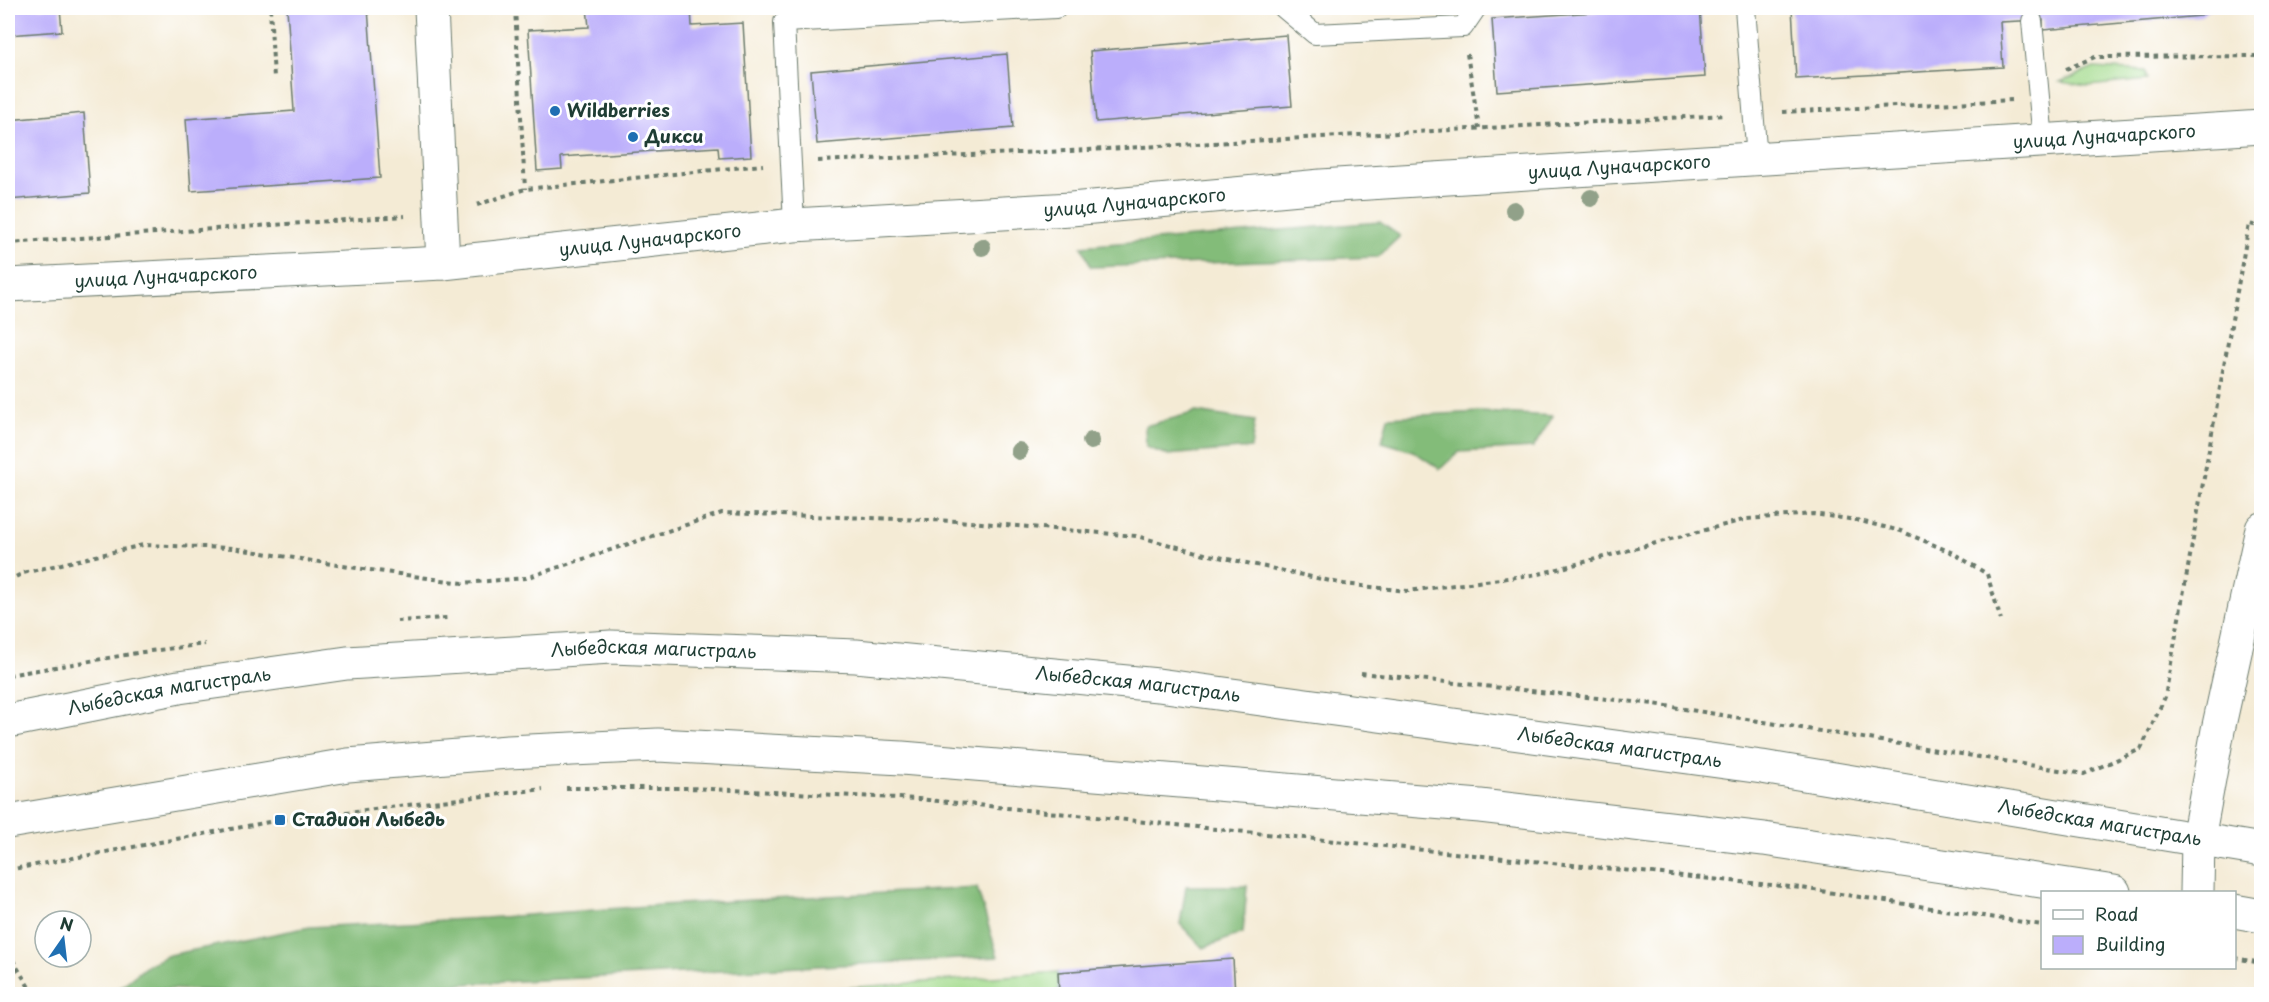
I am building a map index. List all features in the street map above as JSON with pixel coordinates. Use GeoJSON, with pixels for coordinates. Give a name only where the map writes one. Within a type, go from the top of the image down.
{"type":"FeatureCollection","features":[{"type":"Feature","properties":{"kind":"main road"},"geometry":{"type":"LineString","coordinates":[[432,8],[443,263]]}},
{"type":"Feature","properties":{"kind":"main road","name":"улица Луначарского"},"geometry":{"type":"LineString","coordinates":[[8,285],[443,263],[794,225],[1071,209],[1321,186],[2262,127]]}},
{"type":"Feature","properties":{"kind":"main road"},"geometry":{"type":"LineString","coordinates":[[2197,891],[2198,839],[2218,730],[2262,529]]}},
{"type":"Feature","properties":{"kind":"main road","name":"Лыбедская магистраль"},"geometry":{"type":"LineString","coordinates":[[8,721],[179,687],[347,663],[611,647],[856,656],[1158,685],[1762,767],[2262,850]]}},
{"type":"Feature","properties":{"kind":"main road"},"geometry":{"type":"LineString","coordinates":[[8,822],[348,765],[508,752],[658,745],[902,758],[1480,806],[1764,839],[2107,891]]}},
{"type":"Feature","properties":{"kind":"main road"},"geometry":{"type":"LineString","coordinates":[[2236,911],[2262,916]]}},
{"type":"Feature","properties":{"kind":"lane"},"geometry":{"type":"LineString","coordinates":[[794,225],[784,22],[1056,8]]}},
{"type":"Feature","properties":{"kind":"lane"},"geometry":{"type":"LineString","coordinates":[[1284,8],[1314,34],[1463,27],[1476,8]]}},
{"type":"Feature","properties":{"kind":"lane"},"geometry":{"type":"LineString","coordinates":[[1745,8],[1757,159]]}},
{"type":"Feature","properties":{"kind":"lane"},"geometry":{"type":"LineString","coordinates":[[2032,21],[2043,141]]}},
{"type":"Feature","properties":{"kind":"path"},"geometry":{"type":"LineString","coordinates":[[270,8],[274,78]]}},
{"type":"Feature","properties":{"kind":"path"},"geometry":{"type":"LineString","coordinates":[[515,8],[525,189]]}},
{"type":"Feature","properties":{"kind":"path"},"geometry":{"type":"LineString","coordinates":[[1463,27],[1479,128]]}},
{"type":"Feature","properties":{"kind":"path"},"geometry":{"type":"LineString","coordinates":[[8,243],[410,216],[442,216],[525,189],[791,162],[1068,151],[2039,98],[2059,72],[2095,57],[2260,56],[2262,54]]}},
{"type":"Feature","properties":{"kind":"path"},"geometry":{"type":"LineString","coordinates":[[2084,774],[2142,749],[2165,698],[2249,224],[2262,226]]}},
{"type":"Feature","properties":{"kind":"path"},"geometry":{"type":"LineString","coordinates":[[8,581],[23,573],[143,545],[232,548],[463,583],[526,578],[722,513],[958,521],[1136,536],[1205,554],[1344,584],[1408,591],[1539,574],[1748,519],[1813,514],[1856,520],[1901,531],[1953,553],[1987,574],[2001,620]]}},
{"type":"Feature","properties":{"kind":"path"},"geometry":{"type":"LineString","coordinates":[[8,870],[280,820],[552,788]]}},
{"type":"Feature","properties":{"kind":"path"},"geometry":{"type":"LineString","coordinates":[[563,788],[689,788],[918,799],[1801,888],[2041,925]]}},
{"type":"Feature","properties":{"kind":"path"},"geometry":{"type":"LineString","coordinates":[[8,952],[33,994]]}},
{"type":"Feature","properties":{"kind":"path"},"geometry":{"type":"LineString","coordinates":[[2236,958],[2262,963]]}},
{"type":"Feature","properties":{"kind":"green space"},"geometry":{"type":"Polygon","coordinates":[[[2094,68],[2145,71],[2147,80],[2088,86],[2060,82],[2094,68]]]}},
{"type":"Feature","properties":{"kind":"green space"},"geometry":{"type":"Polygon","coordinates":[[[1380,222],[1400,236],[1378,257],[1091,267],[1082,246],[1380,222]]]}},
{"type":"Feature","properties":{"kind":"green space"},"geometry":{"type":"Polygon","coordinates":[[[1196,412],[1255,421],[1251,448],[1167,455],[1146,447],[1145,426],[1196,412]]]}},
{"type":"Feature","properties":{"kind":"green space"},"geometry":{"type":"Polygon","coordinates":[[[1480,412],[1553,416],[1533,448],[1459,452],[1440,469],[1413,451],[1382,442],[1388,417],[1480,412]]]}},
{"type":"Feature","properties":{"kind":"green space"},"geometry":{"type":"Polygon","coordinates":[[[1186,886],[1247,886],[1243,933],[1203,948],[1180,924],[1186,886]]]}},
{"type":"Feature","properties":{"kind":"green space"},"geometry":{"type":"Polygon","coordinates":[[[977,888],[998,957],[283,993],[138,988],[135,994],[112,994],[148,965],[169,955],[310,927],[977,888]]]}},
{"type":"Feature","properties":{"kind":"green space"},"geometry":{"type":"Polygon","coordinates":[[[1058,972],[1059,994],[765,994],[1058,972]]]}},
{"type":"Feature","properties":{"kind":"building"},"geometry":{"type":"Polygon","coordinates":[[[8,8],[60,8],[62,31],[8,35],[8,8]]]}},
{"type":"Feature","properties":{"kind":"building"},"geometry":{"type":"Polygon","coordinates":[[[287,8],[368,8],[380,178],[191,191],[186,119],[294,111],[287,8]]]}},
{"type":"Feature","properties":{"kind":"building"},"geometry":{"type":"Polygon","coordinates":[[[587,8],[691,8],[692,26],[743,23],[751,156],[719,158],[718,147],[575,156],[561,157],[562,169],[537,171],[528,30],[589,27],[587,8]]]}},
{"type":"Feature","properties":{"kind":"building"},"geometry":{"type":"Polygon","coordinates":[[[1656,8],[1700,8],[1705,77],[1497,91],[1492,19],[1656,8]]]}},
{"type":"Feature","properties":{"kind":"building"},"geometry":{"type":"Polygon","coordinates":[[[1792,8],[2212,8],[2201,16],[2043,30],[2043,20],[2000,22],[2003,67],[1796,79],[1792,8]]]}},
{"type":"Feature","properties":{"kind":"building"},"geometry":{"type":"Polygon","coordinates":[[[1286,35],[1292,106],[1096,122],[1090,51],[1286,35]]]}},
{"type":"Feature","properties":{"kind":"building"},"geometry":{"type":"Polygon","coordinates":[[[1007,54],[1013,128],[817,144],[811,71],[1007,54]]]}},
{"type":"Feature","properties":{"kind":"building"},"geometry":{"type":"Polygon","coordinates":[[[84,113],[90,193],[8,200],[8,120],[84,113]]]}},
{"type":"Feature","properties":{"kind":"building"},"geometry":{"type":"Polygon","coordinates":[[[1233,959],[1235,994],[1059,994],[1058,972],[1233,959]]]}},
{"type":"Feature","properties":{"kind":"place","name":"Wildberries"},"geometry":{"type":"Point","coordinates":[555,111]}},
{"type":"Feature","properties":{"kind":"place","name":"Дикси"},"geometry":{"type":"Point","coordinates":[633,137]}},
{"type":"Feature","properties":{"kind":"place","name":"Стадион Лыбедь"},"geometry":{"type":"Point","coordinates":[280,820]}}]}
